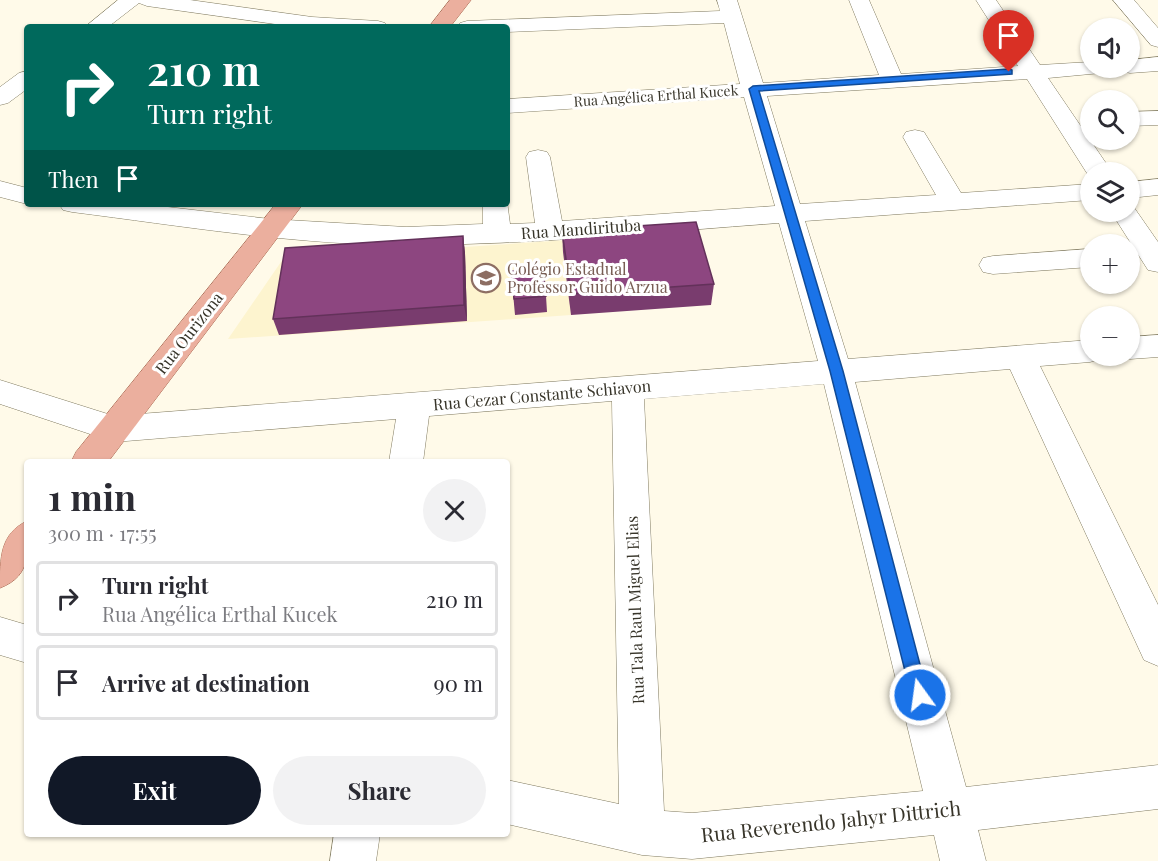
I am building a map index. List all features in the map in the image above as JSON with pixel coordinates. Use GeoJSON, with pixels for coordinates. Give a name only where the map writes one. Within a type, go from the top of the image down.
{"type":"FeatureCollection","features":[{"type":"Feature","properties":{"kind":"main road"},"geometry":{"type":"LineString","coordinates":[[441,24],[461,0]]}},
{"type":"Feature","properties":{"kind":"main road","name":"Rua Ourizona"},"geometry":{"type":"LineString","coordinates":[[90,459],[288,207]]}},
{"type":"Feature","properties":{"kind":"main road"},"geometry":{"type":"LineString","coordinates":[[0,571],[24,541]]}},
{"type":"Feature","properties":{"kind":"street"},"geometry":{"type":"LineString","coordinates":[[99,24],[131,0]]}},
{"type":"Feature","properties":{"kind":"street"},"geometry":{"type":"LineString","coordinates":[[147,0],[338,24]]}},
{"type":"Feature","properties":{"kind":"street"},"geometry":{"type":"LineString","coordinates":[[859,0],[892,80]]}},
{"type":"Feature","properties":{"kind":"street"},"geometry":{"type":"LineString","coordinates":[[986,0],[1092,162]]}},
{"type":"Feature","properties":{"kind":"street"},"geometry":{"type":"LineString","coordinates":[[1123,0],[1158,41]]}},
{"type":"Feature","properties":{"kind":"street"},"geometry":{"type":"LineString","coordinates":[[509,24],[730,8],[836,371],[963,861]]}},
{"type":"Feature","properties":{"kind":"street"},"geometry":{"type":"LineString","coordinates":[[1140,65],[1158,64]]}},
{"type":"Feature","properties":{"kind":"street","name":"Rua Angélica Erthal Kucek"},"geometry":{"type":"LineString","coordinates":[[510,106],[1080,69]]}},
{"type":"Feature","properties":{"kind":"street"},"geometry":{"type":"LineString","coordinates":[[0,98],[24,80]]}},
{"type":"Feature","properties":{"kind":"street"},"geometry":{"type":"LineString","coordinates":[[1140,119],[1158,118]]}},
{"type":"Feature","properties":{"kind":"street"},"geometry":{"type":"LineString","coordinates":[[1066,123],[1080,122]]}},
{"type":"Feature","properties":{"kind":"street"},"geometry":{"type":"LineString","coordinates":[[915,137],[953,201]]}},
{"type":"Feature","properties":{"kind":"street"},"geometry":{"type":"LineString","coordinates":[[538,157],[550,231]]}},
{"type":"Feature","properties":{"kind":"street"},"geometry":{"type":"LineString","coordinates":[[1140,189],[1158,188]]}},
{"type":"Feature","properties":{"kind":"street"},"geometry":{"type":"LineString","coordinates":[[0,189],[24,195]]}},
{"type":"Feature","properties":{"kind":"street","name":"Rua Mandirituba"},"geometry":{"type":"LineString","coordinates":[[97,207],[270,228],[406,236],[550,231],[1080,193]]}},
{"type":"Feature","properties":{"kind":"street"},"geometry":{"type":"LineString","coordinates":[[496,207],[497,234]]}},
{"type":"Feature","properties":{"kind":"street"},"geometry":{"type":"LineString","coordinates":[[1130,222],[1149,256]]}},
{"type":"Feature","properties":{"kind":"street"},"geometry":{"type":"LineString","coordinates":[[993,266],[1080,259]]}},
{"type":"Feature","properties":{"kind":"street"},"geometry":{"type":"LineString","coordinates":[[1140,347],[1158,346]]}},
{"type":"Feature","properties":{"kind":"street","name":"Rua Cezar Constante Schiavon"},"geometry":{"type":"LineString","coordinates":[[0,392],[114,429],[1080,352]]}},
{"type":"Feature","properties":{"kind":"street"},"geometry":{"type":"LineString","coordinates":[[1020,357],[1158,647]]}},
{"type":"Feature","properties":{"kind":"street","name":"Rua Tala Raul Miguel Elias"},"geometry":{"type":"LineString","coordinates":[[628,388],[642,832]]}},
{"type":"Feature","properties":{"kind":"street"},"geometry":{"type":"LineString","coordinates":[[406,459],[414,405]]}},
{"type":"Feature","properties":{"kind":"street"},"geometry":{"type":"LineString","coordinates":[[0,636],[24,643]]}},
{"type":"Feature","properties":{"kind":"street","name":"Rua Reverendo Jahyr Dittrich"},"geometry":{"type":"LineString","coordinates":[[510,803],[642,832],[692,836],[949,811],[1158,787]]}},
{"type":"Feature","properties":{"kind":"street"},"geometry":{"type":"LineString","coordinates":[[353,861],[357,837]]}},
{"type":"Feature","properties":{"kind":"shaded area","name":"Colégio Estadual Professor Guido Arzua"},"geometry":{"type":"Polygon","coordinates":[[[690,232],[571,315],[228,339],[283,259],[690,232]]]}},
{"type":"Feature","properties":{"kind":"building"},"geometry":{"type":"Polygon","coordinates":[[[696,222],[714,284],[571,294],[562,231],[696,222]]]}},
{"type":"Feature","properties":{"kind":"building"},"geometry":{"type":"Polygon","coordinates":[[[463,236],[464,305],[273,319],[285,248],[463,236]]]}},
{"type":"Feature","properties":{"kind":"building"},"geometry":{"type":"Polygon","coordinates":[[[543,268],[546,296],[514,299],[511,271],[543,268]]]}},
{"type":"Feature","properties":{"kind":"place","name":"Colégio Estadual Professor Guido Arzua"},"geometry":{"type":"Point","coordinates":[486,278]}},
{"type":"Feature","properties":{"kind":"route"},"geometry":{"type":"LineString","coordinates":[[920,695],[836,371],[753,89],[1009,72]]}}]}
